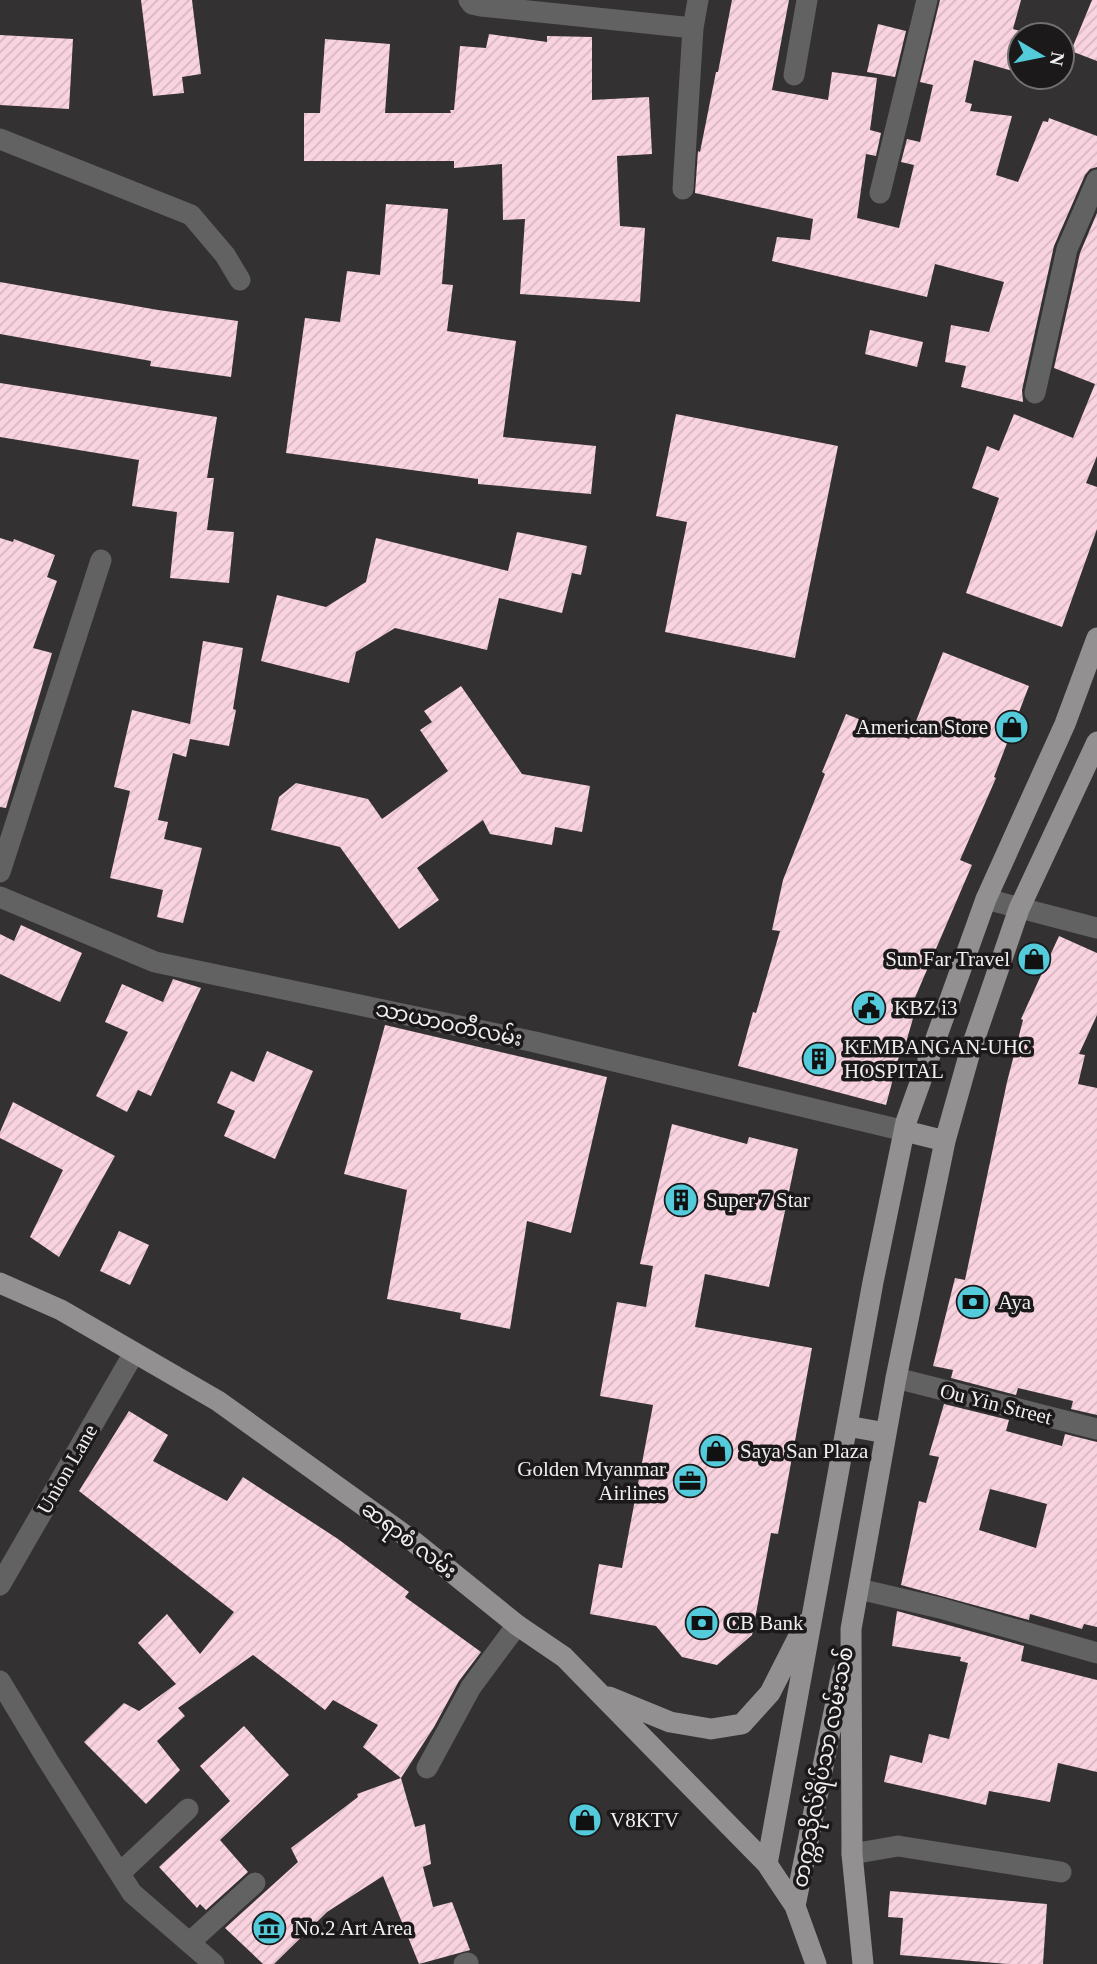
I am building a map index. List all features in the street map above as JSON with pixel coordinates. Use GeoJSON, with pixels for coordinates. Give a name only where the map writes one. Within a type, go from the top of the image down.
{"type":"FeatureCollection","features":[{"type":"Feature","properties":{"kind":"main road"},"geometry":{"type":"LineString","coordinates":[[767,1864],[873,1282],[905,1131],[986,899],[1065,724],[1097,638]]}},
{"type":"Feature","properties":{"kind":"main road"},"geometry":{"type":"LineString","coordinates":[[863,1964],[852,1854],[851,1629],[896,1378],[945,1141],[970,1052],[1019,909],[1097,742]]}},
{"type":"Feature","properties":{"kind":"main road"},"geometry":{"type":"LineString","coordinates":[[905,1131],[945,1141]]}},
{"type":"Feature","properties":{"kind":"main road","name":"ဆရာစံ လမ်း"},"geometry":{"type":"LineString","coordinates":[[0,1283],[61,1310],[218,1401],[413,1541],[517,1625],[564,1657],[767,1864],[795,1906],[816,1964]]}},
{"type":"Feature","properties":{"kind":"main road"},"geometry":{"type":"LineString","coordinates":[[847,1426],[886,1433]]}},
{"type":"Feature","properties":{"kind":"main road"},"geometry":{"type":"LineString","coordinates":[[602,1695],[670,1722],[711,1729],[742,1724],[770,1693],[816,1604]]}},
{"type":"Feature","properties":{"kind":"main road","name":"တက္ကသိုလ်ရိပ်သာ လမ်းသစ်"},"geometry":{"type":"LineString","coordinates":[[795,1906],[851,1629]]}},
{"type":"Feature","properties":{"kind":"street"},"geometry":{"type":"LineString","coordinates":[[469,0],[472,4],[481,6],[693,28]]}},
{"type":"Feature","properties":{"kind":"street"},"geometry":{"type":"LineString","coordinates":[[683,189],[693,28],[698,0]]}},
{"type":"Feature","properties":{"kind":"street"},"geometry":{"type":"LineString","coordinates":[[794,75],[807,0]]}},
{"type":"Feature","properties":{"kind":"street"},"geometry":{"type":"LineString","coordinates":[[880,192],[927,0]]}},
{"type":"Feature","properties":{"kind":"street"},"geometry":{"type":"LineString","coordinates":[[0,139],[191,215],[225,255],[240,280]]}},
{"type":"Feature","properties":{"kind":"street"},"geometry":{"type":"LineString","coordinates":[[1035,393],[1068,249],[1097,180]]}},
{"type":"Feature","properties":{"kind":"street"},"geometry":{"type":"LineString","coordinates":[[0,872],[101,560]]}},
{"type":"Feature","properties":{"kind":"street","name":"သာယာဝတီလမ်း"},"geometry":{"type":"LineString","coordinates":[[0,897],[155,962],[535,1042],[905,1131]]}},
{"type":"Feature","properties":{"kind":"street"},"geometry":{"type":"LineString","coordinates":[[986,899],[1097,928]]}},
{"type":"Feature","properties":{"kind":"street","name":"Union Lane"},"geometry":{"type":"LineString","coordinates":[[0,1586],[134,1353]]}},
{"type":"Feature","properties":{"kind":"street","name":"Ou Yin Street"},"geometry":{"type":"LineString","coordinates":[[896,1378],[1097,1429]]}},
{"type":"Feature","properties":{"kind":"street"},"geometry":{"type":"LineString","coordinates":[[859,1589],[940,1608],[1097,1653]]}},
{"type":"Feature","properties":{"kind":"street"},"geometry":{"type":"LineString","coordinates":[[427,1768],[471,1688],[517,1625]]}},
{"type":"Feature","properties":{"kind":"street"},"geometry":{"type":"LineString","coordinates":[[0,1681],[132,1893],[214,1964]]}},
{"type":"Feature","properties":{"kind":"street"},"geometry":{"type":"LineString","coordinates":[[120,1873],[188,1809]]}},
{"type":"Feature","properties":{"kind":"street"},"geometry":{"type":"LineString","coordinates":[[852,1854],[898,1846],[1061,1872]]}},
{"type":"Feature","properties":{"kind":"street"},"geometry":{"type":"LineString","coordinates":[[190,1942],[255,1883]]}},
{"type":"Feature","properties":{"kind":"building"},"geometry":{"type":"Polygon","coordinates":[[[141,0],[192,0],[201,74],[182,77],[184,93],[153,96],[141,0]]]}},
{"type":"Feature","properties":{"kind":"building"},"geometry":{"type":"Polygon","coordinates":[[[732,0],[789,0],[772,90],[828,100],[832,72],[877,78],[870,130],[881,133],[876,156],[866,154],[857,218],[899,228],[914,165],[901,162],[907,139],[920,142],[933,85],[920,82],[940,0],[1021,0],[1015,21],[1006,21],[1006,69],[974,60],[965,102],[972,104],[970,111],[1012,116],[996,175],[1018,182],[1043,121],[1048,122],[1049,118],[1097,136],[1097,167],[1090,169],[1085,175],[1054,246],[1022,390],[1023,402],[961,387],[966,366],[945,362],[951,325],[989,332],[1004,282],[935,264],[927,297],[772,261],[777,237],[810,240],[813,219],[695,193],[698,151],[700,152],[732,0]]]}},
{"type":"Feature","properties":{"kind":"building"},"geometry":{"type":"Polygon","coordinates":[[[1092,0],[1097,0],[1097,61],[1076,53],[1076,39],[1092,0]]]}},
{"type":"Feature","properties":{"kind":"building"},"geometry":{"type":"Polygon","coordinates":[[[878,24],[906,31],[895,77],[867,72],[878,24]]]}},
{"type":"Feature","properties":{"kind":"building"},"geometry":{"type":"Polygon","coordinates":[[[489,34],[547,42],[547,36],[592,37],[592,100],[649,97],[652,154],[617,156],[620,226],[645,228],[640,302],[520,294],[525,219],[503,220],[502,164],[454,168],[454,161],[304,161],[304,113],[320,113],[325,39],[390,44],[385,113],[451,113],[450,110],[454,110],[460,46],[486,48],[489,34]]]}},
{"type":"Feature","properties":{"kind":"building"},"geometry":{"type":"Polygon","coordinates":[[[0,35],[73,39],[69,109],[0,105],[0,35]]]}},
{"type":"Feature","properties":{"kind":"building"},"geometry":{"type":"Polygon","coordinates":[[[386,204],[448,209],[442,284],[453,285],[447,331],[516,341],[503,437],[596,446],[591,494],[478,484],[478,479],[286,453],[305,318],[340,322],[347,271],[380,275],[386,204]]]}},
{"type":"Feature","properties":{"kind":"building"},"geometry":{"type":"Polygon","coordinates":[[[1097,213],[1097,456],[1086,483],[1097,487],[1097,529],[1062,627],[966,593],[999,498],[972,488],[987,446],[999,451],[1014,414],[1073,438],[1095,384],[1054,368],[1080,253],[1097,213]]]}},
{"type":"Feature","properties":{"kind":"building"},"geometry":{"type":"Polygon","coordinates":[[[0,282],[238,321],[231,377],[150,366],[151,361],[0,334],[0,282]]]}},
{"type":"Feature","properties":{"kind":"building"},"geometry":{"type":"Polygon","coordinates":[[[870,330],[923,342],[917,367],[865,354],[870,330]]]}},
{"type":"Feature","properties":{"kind":"building"},"geometry":{"type":"Polygon","coordinates":[[[0,383],[217,417],[207,478],[214,478],[207,530],[234,532],[229,583],[170,578],[177,512],[132,506],[139,460],[0,437],[0,383]]]}},
{"type":"Feature","properties":{"kind":"building"},"geometry":{"type":"Polygon","coordinates":[[[676,414],[838,446],[795,658],[665,632],[687,522],[656,516],[676,414]]]}},
{"type":"Feature","properties":{"kind":"building"},"geometry":{"type":"Polygon","coordinates":[[[517,532],[587,546],[581,575],[572,573],[562,613],[499,598],[487,650],[395,628],[356,652],[349,683],[261,661],[277,595],[326,607],[366,582],[376,538],[508,571],[517,532]]]}},
{"type":"Feature","properties":{"kind":"building"},"geometry":{"type":"Polygon","coordinates":[[[0,538],[13,542],[14,539],[55,555],[47,577],[57,581],[33,648],[52,653],[6,808],[0,807],[0,538]]]}},
{"type":"Feature","properties":{"kind":"building"},"geometry":{"type":"Polygon","coordinates":[[[203,641],[243,648],[229,746],[190,739],[186,757],[173,753],[158,820],[168,822],[164,839],[202,848],[183,923],[157,917],[163,890],[110,878],[130,791],[114,787],[132,710],[190,724],[203,641]]]}},
{"type":"Feature","properties":{"kind":"building"},"geometry":{"type":"Polygon","coordinates":[[[943,652],[1029,686],[994,777],[996,778],[960,860],[972,865],[914,1000],[918,1001],[905,1046],[902,1045],[886,1105],[738,1066],[780,931],[772,930],[783,880],[846,714],[909,739],[943,652]]]}},
{"type":"Feature","properties":{"kind":"building"},"geometry":{"type":"Polygon","coordinates":[[[461,686],[522,774],[590,786],[582,832],[555,827],[552,845],[490,834],[483,820],[417,868],[439,900],[399,929],[340,847],[271,830],[279,797],[296,783],[368,799],[382,819],[448,771],[420,730],[432,722],[424,711],[461,686]]]}},
{"type":"Feature","properties":{"kind":"building"},"geometry":{"type":"Polygon","coordinates":[[[21,925],[82,953],[60,1002],[0,974],[0,934],[14,941],[21,925]]]}},
{"type":"Feature","properties":{"kind":"building"},"geometry":{"type":"Polygon","coordinates":[[[1059,936],[1097,953],[1097,1015],[1079,1054],[1085,1055],[1078,1084],[1097,1088],[1097,1415],[1071,1409],[1073,1401],[1018,1388],[1016,1395],[951,1378],[953,1370],[933,1366],[955,1278],[965,1280],[1007,1082],[1023,1020],[1021,1019],[1059,936]]]}},
{"type":"Feature","properties":{"kind":"building"},"geometry":{"type":"Polygon","coordinates":[[[173,979],[201,988],[151,1096],[138,1090],[127,1112],[96,1096],[128,1032],[105,1022],[122,984],[163,1002],[173,979]]]}},
{"type":"Feature","properties":{"kind":"building"},"geometry":{"type":"Polygon","coordinates":[[[385,1025],[607,1077],[571,1233],[527,1221],[510,1329],[460,1319],[461,1313],[387,1299],[407,1190],[344,1174],[385,1025]]]}},
{"type":"Feature","properties":{"kind":"building"},"geometry":{"type":"Polygon","coordinates":[[[267,1051],[313,1071],[275,1159],[224,1136],[235,1111],[217,1103],[231,1071],[254,1082],[267,1051]]]}},
{"type":"Feature","properties":{"kind":"building"},"geometry":{"type":"Polygon","coordinates":[[[13,1102],[115,1156],[59,1257],[30,1237],[63,1170],[0,1138],[13,1102]]]}},
{"type":"Feature","properties":{"kind":"building"},"geometry":{"type":"Polygon","coordinates":[[[672,1124],[747,1144],[749,1137],[798,1149],[769,1287],[705,1274],[695,1327],[812,1348],[778,1534],[771,1533],[752,1635],[717,1665],[682,1657],[656,1626],[590,1614],[599,1564],[622,1568],[653,1405],[600,1396],[617,1302],[646,1307],[653,1266],[640,1264],[672,1124]]]}},
{"type":"Feature","properties":{"kind":"building"},"geometry":{"type":"Polygon","coordinates":[[[119,1231],[149,1245],[130,1285],[100,1271],[119,1231]]]}},
{"type":"Feature","properties":{"kind":"building"},"geometry":{"type":"Polygon","coordinates":[[[944,1404],[1009,1420],[1006,1431],[1062,1446],[1065,1434],[1097,1442],[1097,1627],[1084,1624],[1082,1629],[1030,1614],[1029,1620],[901,1585],[919,1501],[926,1503],[939,1457],[929,1455],[944,1404]],[[990,1489],[979,1530],[1036,1548],[1047,1504],[990,1489]]]}},
{"type":"Feature","properties":{"kind":"building"},"geometry":{"type":"Polygon","coordinates":[[[129,1411],[168,1435],[153,1461],[227,1501],[243,1477],[338,1539],[409,1592],[405,1597],[481,1652],[459,1681],[434,1727],[401,1778],[363,1747],[378,1725],[333,1700],[325,1710],[253,1655],[178,1708],[185,1716],[157,1741],[180,1770],[146,1804],[84,1742],[124,1703],[139,1711],[176,1684],[138,1643],[167,1614],[200,1654],[234,1612],[79,1491],[129,1411]]]}},
{"type":"Feature","properties":{"kind":"building"},"geometry":{"type":"Polygon","coordinates":[[[897,1611],[1024,1646],[1021,1661],[1097,1680],[1097,1772],[1058,1763],[1050,1802],[989,1791],[986,1805],[884,1782],[890,1755],[922,1763],[929,1734],[949,1739],[968,1663],[960,1661],[961,1657],[892,1646],[897,1611]]]}},
{"type":"Feature","properties":{"kind":"building"},"geometry":{"type":"Polygon","coordinates":[[[244,1726],[289,1775],[220,1840],[248,1872],[206,1910],[200,1904],[197,1908],[159,1867],[230,1801],[200,1766],[244,1726]]]}},
{"type":"Feature","properties":{"kind":"building"},"geometry":{"type":"Polygon","coordinates":[[[401,1778],[415,1827],[425,1824],[431,1864],[423,1867],[433,1907],[452,1902],[470,1950],[419,1964],[383,1876],[327,1912],[274,1964],[263,1964],[225,1928],[298,1862],[291,1848],[358,1797],[357,1794],[401,1778]]]}},
{"type":"Feature","properties":{"kind":"building"},"geometry":{"type":"Polygon","coordinates":[[[890,1891],[1047,1904],[1043,1964],[1008,1964],[900,1955],[903,1918],[888,1917],[890,1891]]]}},
{"type":"Feature","properties":{"kind":"place","name":"American Store"},"geometry":{"type":"Point","coordinates":[1012,727]}},
{"type":"Feature","properties":{"kind":"place","name":"Sun Far Travel"},"geometry":{"type":"Point","coordinates":[1034,959]}},
{"type":"Feature","properties":{"kind":"place","name":"KBZ i3"},"geometry":{"type":"Point","coordinates":[869,1008]}},
{"type":"Feature","properties":{"kind":"place","name":"KEMBANGAN-UHC HOSPITAL"},"geometry":{"type":"Point","coordinates":[819,1059]}},
{"type":"Feature","properties":{"kind":"place","name":"Super 7 Star"},"geometry":{"type":"Point","coordinates":[681,1200]}},
{"type":"Feature","properties":{"kind":"place","name":"Aya"},"geometry":{"type":"Point","coordinates":[973,1302]}},
{"type":"Feature","properties":{"kind":"place","name":"Saya San Plaza"},"geometry":{"type":"Point","coordinates":[716,1451]}},
{"type":"Feature","properties":{"kind":"place","name":"Golden Myanmar Airlines"},"geometry":{"type":"Point","coordinates":[690,1481]}},
{"type":"Feature","properties":{"kind":"place","name":"CB Bank"},"geometry":{"type":"Point","coordinates":[702,1623]}},
{"type":"Feature","properties":{"kind":"place","name":"V8KTV"},"geometry":{"type":"Point","coordinates":[585,1820]}},
{"type":"Feature","properties":{"kind":"place","name":"No.2 Art Area"},"geometry":{"type":"Point","coordinates":[269,1928]}}]}
